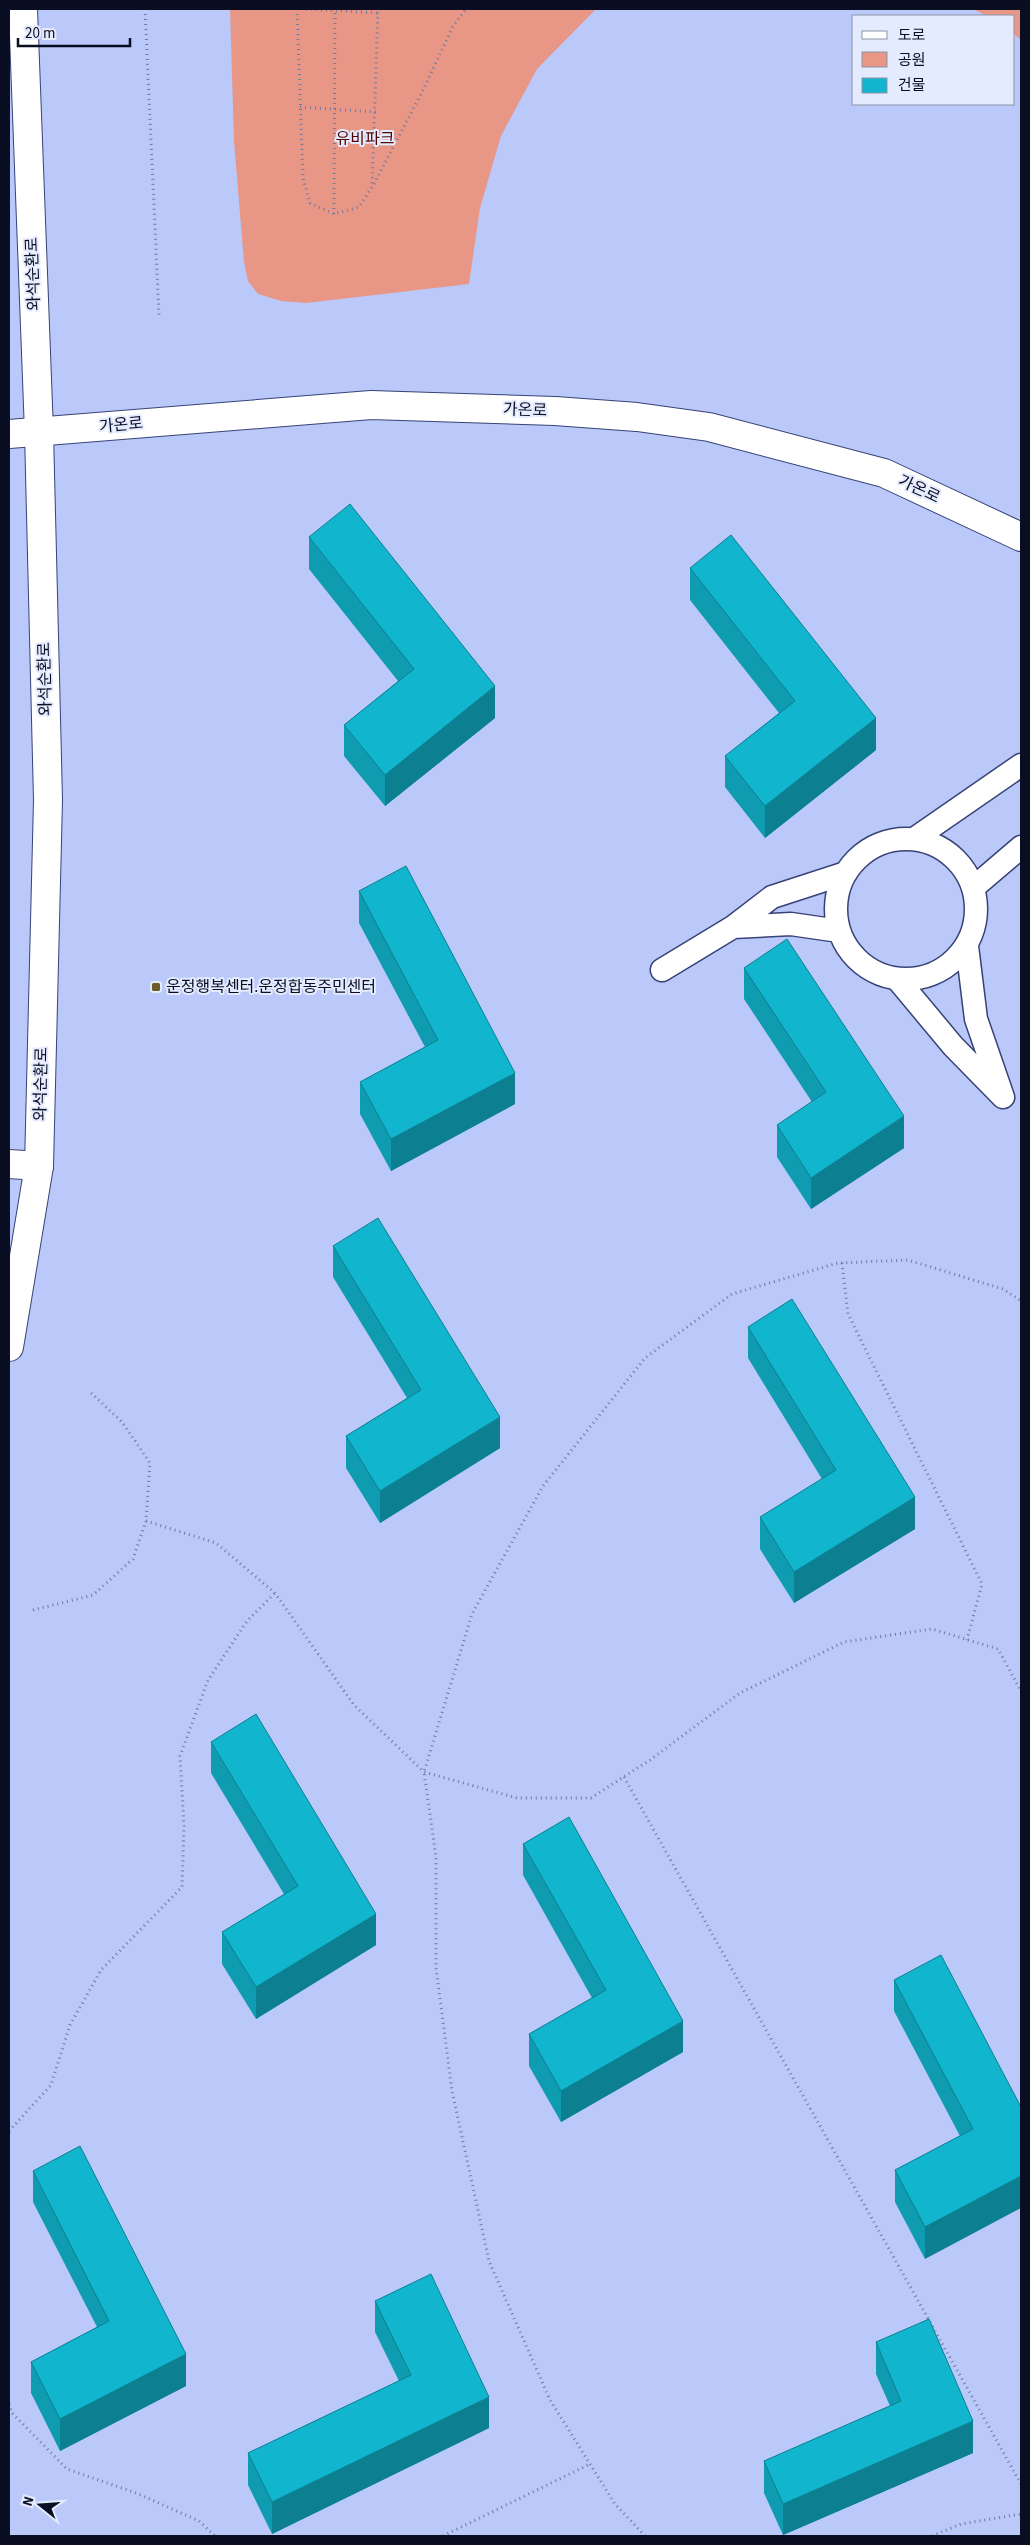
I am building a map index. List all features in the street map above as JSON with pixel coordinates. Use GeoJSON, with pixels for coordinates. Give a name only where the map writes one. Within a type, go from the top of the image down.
{"type":"FeatureCollection","features":[{"type":"Feature","properties":{"kind":"street","name":"와석순환로"},"geometry":{"type":"LineString","coordinates":[[9,1347],[39,1166],[48,800],[38,432],[23,9]]}},
{"type":"Feature","properties":{"kind":"street","name":"가온로"},"geometry":{"type":"LineString","coordinates":[[9,434],[370,405],[555,411],[637,418],[709,427],[884,473],[1021,537]]}},
{"type":"Feature","properties":{"kind":"street"},"geometry":{"type":"LineString","coordinates":[[9,1164],[39,1166]]}},
{"type":"Feature","properties":{"kind":"lane"},"geometry":{"type":"LineString","coordinates":[[914,839],[1021,765]]}},
{"type":"Feature","properties":{"kind":"lane"},"geometry":{"type":"LineString","coordinates":[[895,839],[914,839],[934,844],[951,854],[965,869],[974,888],[977,907],[974,927],[967,946],[954,962],[937,973],[918,979],[898,980],[878,975],[862,964],[848,949],[839,931],[836,911],[838,891],[846,873],[859,857],[875,846],[895,839]]}},
{"type":"Feature","properties":{"kind":"lane"},"geometry":{"type":"LineString","coordinates":[[974,888],[1021,847]]}},
{"type":"Feature","properties":{"kind":"lane"},"geometry":{"type":"LineString","coordinates":[[662,970],[732,927],[772,897],[846,873]]}},
{"type":"Feature","properties":{"kind":"lane"},"geometry":{"type":"LineString","coordinates":[[732,927],[791,924],[839,931]]}},
{"type":"Feature","properties":{"kind":"lane"},"geometry":{"type":"LineString","coordinates":[[898,980],[953,1046],[1003,1096],[976,1019],[967,946]]}},
{"type":"Feature","properties":{"kind":"path"},"geometry":{"type":"LineString","coordinates":[[145,9],[159,315]]}},
{"type":"Feature","properties":{"kind":"path"},"geometry":{"type":"LineString","coordinates":[[297,9],[303,178],[310,203],[334,214],[359,208],[424,88],[453,26],[466,9]]}},
{"type":"Feature","properties":{"kind":"path"},"geometry":{"type":"LineString","coordinates":[[306,9],[378,11],[372,187]]}},
{"type":"Feature","properties":{"kind":"path"},"geometry":{"type":"LineString","coordinates":[[334,214],[335,9]]}},
{"type":"Feature","properties":{"kind":"path"},"geometry":{"type":"LineString","coordinates":[[300,107],[376,112]]}},
{"type":"Feature","properties":{"kind":"path"},"geometry":{"type":"LineString","coordinates":[[645,2536],[615,2504],[550,2400],[489,2260],[450,2072],[436,1968],[436,1857],[424,1772],[472,1614],[543,1486],[645,1358],[732,1294],[842,1263],[908,1260],[1003,1289],[1021,1301]]}},
{"type":"Feature","properties":{"kind":"path"},"geometry":{"type":"LineString","coordinates":[[842,1263],[848,1314],[982,1584],[967,1640]]}},
{"type":"Feature","properties":{"kind":"path"},"geometry":{"type":"LineString","coordinates":[[33,1610],[93,1595],[133,1559],[146,1521],[150,1463],[122,1422],[89,1391]]}},
{"type":"Feature","properties":{"kind":"path"},"geometry":{"type":"LineString","coordinates":[[146,1521],[216,1543],[275,1592],[354,1705],[424,1772],[517,1798],[591,1798],[624,1777],[740,1693],[844,1642],[932,1629],[998,1649],[1021,1691]]}},
{"type":"Feature","properties":{"kind":"path"},"geometry":{"type":"LineString","coordinates":[[9,2131],[51,2085],[70,2025],[101,1970],[182,1887],[184,1826],[180,1756],[208,1680],[247,1621],[275,1592]]}},
{"type":"Feature","properties":{"kind":"path"},"geometry":{"type":"LineString","coordinates":[[624,1777],[1021,2484]]}},
{"type":"Feature","properties":{"kind":"path"},"geometry":{"type":"LineString","coordinates":[[9,2404],[12,2413],[67,2469],[136,2493],[199,2521],[214,2536]]}},
{"type":"Feature","properties":{"kind":"path"},"geometry":{"type":"LineString","coordinates":[[443,2536],[590,2464]]}},
{"type":"Feature","properties":{"kind":"path"},"geometry":{"type":"LineString","coordinates":[[932,2536],[961,2524],[1021,2514]]}},
{"type":"Feature","properties":{"kind":"green space","name":"유비파크"},"geometry":{"type":"Polygon","coordinates":[[[230,9],[596,9],[537,69],[501,136],[480,208],[469,284],[306,303],[281,301],[258,294],[248,281],[244,262],[234,141],[230,9]]]}},
{"type":"Feature","properties":{"kind":"green space"},"geometry":{"type":"Polygon","coordinates":[[[973,9],[1021,9],[1021,40],[1015,35],[1015,15],[985,15],[973,9]]]}},
{"type":"Feature","properties":{"kind":"building"},"geometry":{"type":"Polygon","coordinates":[[[350,504],[495,686],[385,775],[344,725],[414,669],[309,537],[350,504]]]}},
{"type":"Feature","properties":{"kind":"building"},"geometry":{"type":"Polygon","coordinates":[[[731,535],[876,718],[765,806],[725,756],[795,701],[690,568],[731,535]]]}},
{"type":"Feature","properties":{"kind":"building"},"geometry":{"type":"Polygon","coordinates":[[[406,866],[515,1073],[391,1139],[360,1082],[438,1040],[359,891],[406,866]]]}},
{"type":"Feature","properties":{"kind":"building"},"geometry":{"type":"Polygon","coordinates":[[[787,939],[904,1116],[811,1178],[777,1125],[826,1092],[744,968],[787,939]]]}},
{"type":"Feature","properties":{"kind":"building"},"geometry":{"type":"Polygon","coordinates":[[[378,1218],[500,1417],[380,1491],[346,1436],[421,1390],[333,1246],[378,1218]]]}},
{"type":"Feature","properties":{"kind":"building"},"geometry":{"type":"Polygon","coordinates":[[[792,1299],[915,1497],[794,1572],[760,1517],[836,1470],[748,1327],[792,1299]]]}},
{"type":"Feature","properties":{"kind":"building"},"geometry":{"type":"Polygon","coordinates":[[[256,1714],[376,1914],[256,1987],[222,1932],[298,1886],[211,1742],[256,1714]]]}},
{"type":"Feature","properties":{"kind":"building"},"geometry":{"type":"Polygon","coordinates":[[[569,1817],[683,2021],[561,2091],[529,2034],[606,1990],[523,1844],[569,1817]]]}},
{"type":"Feature","properties":{"kind":"building"},"geometry":{"type":"Polygon","coordinates":[[[941,1955],[1021,2107],[1021,2176],[925,2227],[895,2170],[973,2129],[894,1980],[941,1955]]]}},
{"type":"Feature","properties":{"kind":"building"},"geometry":{"type":"Polygon","coordinates":[[[80,2146],[186,2354],[60,2419],[31,2362],[109,2321],[33,2171],[80,2146]]]}},
{"type":"Feature","properties":{"kind":"building"},"geometry":{"type":"Polygon","coordinates":[[[431,2274],[489,2397],[272,2502],[248,2453],[411,2375],[375,2301],[431,2274]]]}},
{"type":"Feature","properties":{"kind":"building"},"geometry":{"type":"Polygon","coordinates":[[[929,2319],[973,2421],[783,2504],[764,2461],[901,2401],[876,2342],[929,2319]]]}},
{"type":"Feature","properties":{"kind":"place","name":"운정행복센터.운정합동주민센터"},"geometry":{"type":"Point","coordinates":[156,987]}}]}
